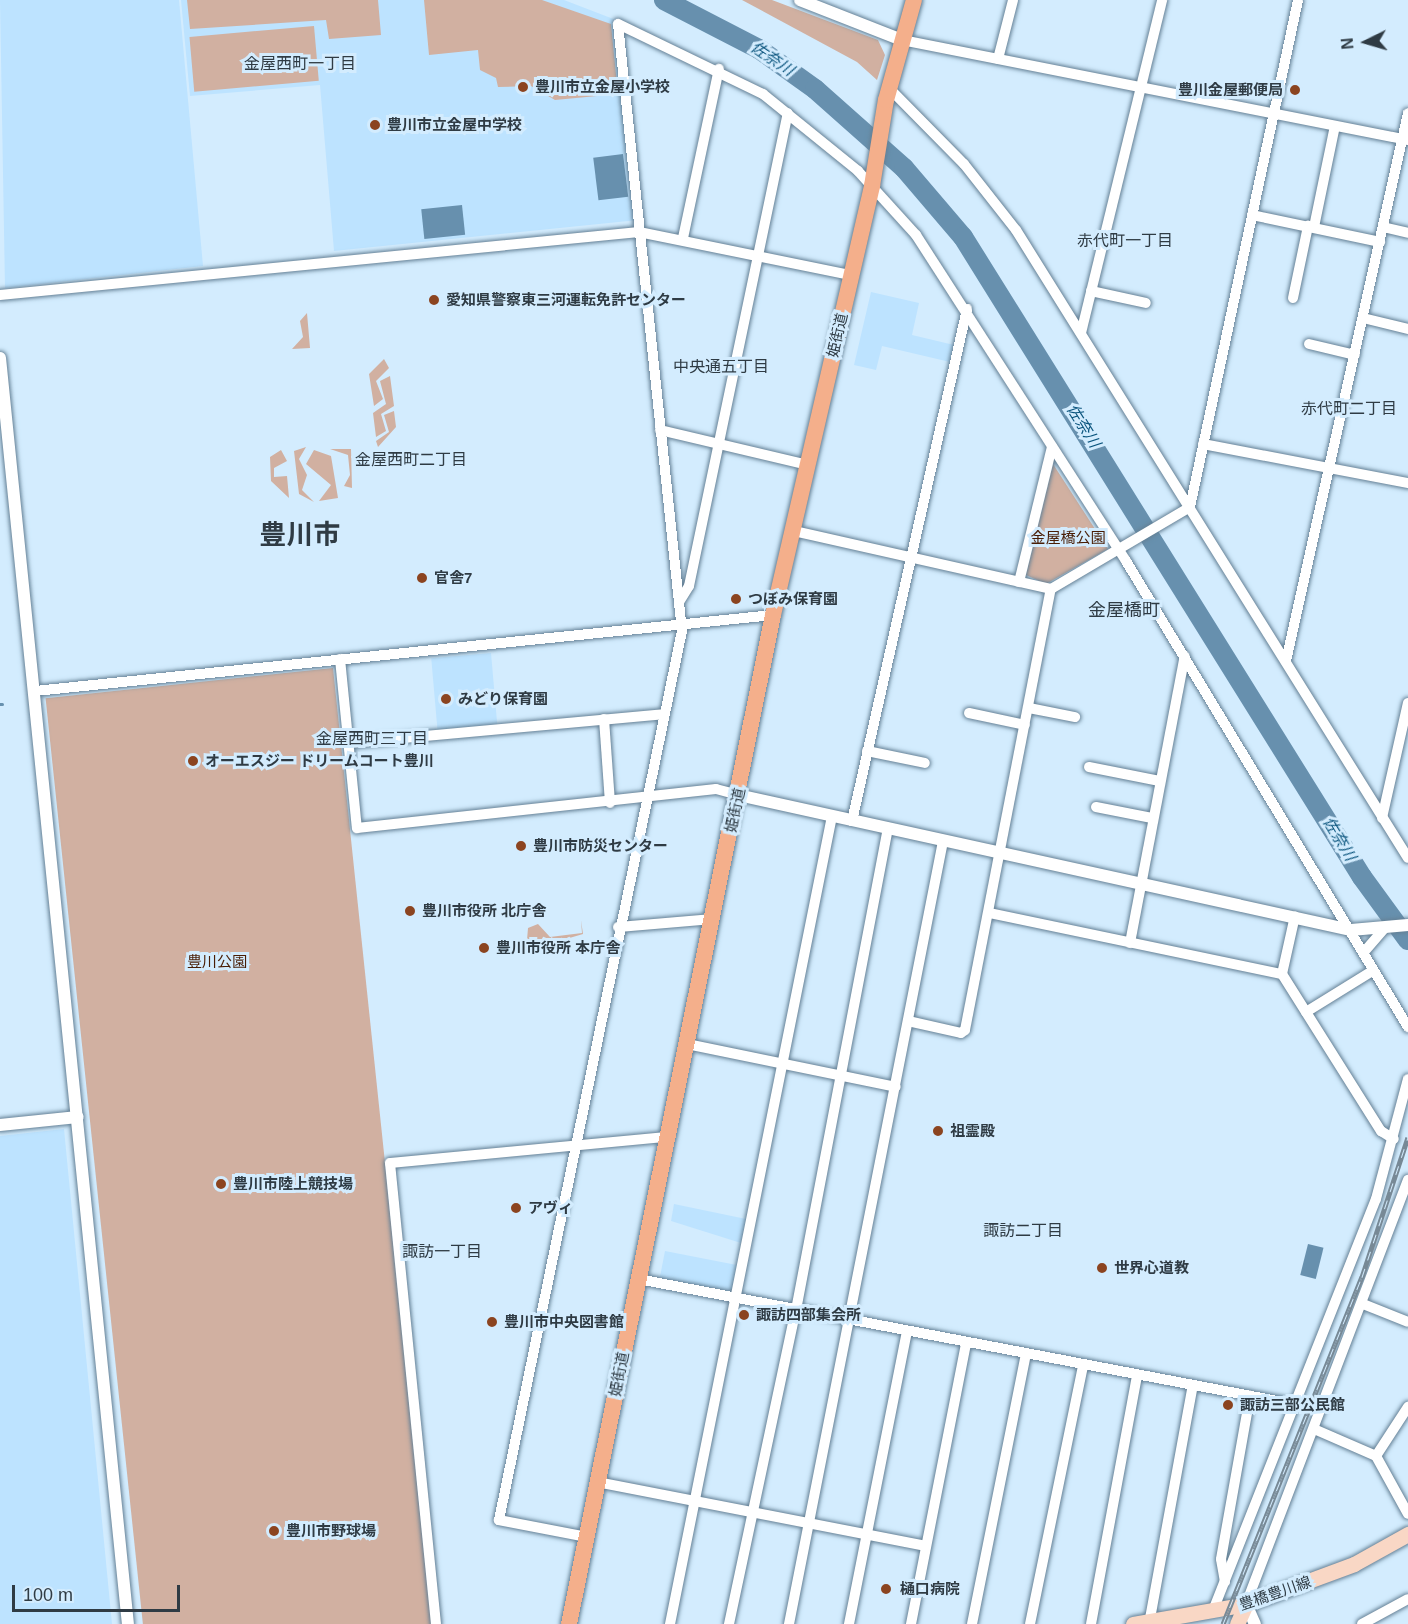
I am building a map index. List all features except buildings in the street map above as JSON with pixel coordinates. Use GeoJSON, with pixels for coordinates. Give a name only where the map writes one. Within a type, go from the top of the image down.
{"type":"FeatureCollection","features":[{"type":"Feature","properties":{"kind":"main road","name":"姫街道"},"geometry":{"type":"LineString","coordinates":[[569,1624],[667,1137],[714,919],[773,615],[872,186],[887,94],[914,0]]}},
{"type":"Feature","properties":{"kind":"main road","name":"豊橋豊川線"},"geometry":{"type":"LineString","coordinates":[[1132,1624],[1208,1618],[1354,1564],[1408,1534]]}},
{"type":"Feature","properties":{"kind":"main road"},"geometry":{"type":"LineString","coordinates":[[1237,1624],[1246,1604]]}},
{"type":"Feature","properties":{"kind":"street"},"geometry":{"type":"LineString","coordinates":[[800,0],[902,40],[1405,140]]}},
{"type":"Feature","properties":{"kind":"street"},"geometry":{"type":"LineString","coordinates":[[998,59],[1013,0]]}},
{"type":"Feature","properties":{"kind":"street"},"geometry":{"type":"LineString","coordinates":[[1081,333],[1162,0]]}},
{"type":"Feature","properties":{"kind":"street"},"geometry":{"type":"LineString","coordinates":[[794,531],[1050,589],[1190,507],[1298,0]]}},
{"type":"Feature","properties":{"kind":"street"},"geometry":{"type":"LineString","coordinates":[[587,1537],[499,1520],[681,623],[618,24],[719,69],[788,114],[872,186],[916,236],[967,309],[1185,656],[1408,1027]]}},
{"type":"Feature","properties":{"kind":"street"},"geometry":{"type":"LineString","coordinates":[[682,238],[719,69]]}},
{"type":"Feature","properties":{"kind":"street"},"geometry":{"type":"LineString","coordinates":[[887,94],[1001,210],[1081,333],[1408,858]]}},
{"type":"Feature","properties":{"kind":"street"},"geometry":{"type":"LineString","coordinates":[[1286,661],[1362,318],[1405,140],[1408,113]]}},
{"type":"Feature","properties":{"kind":"street"},"geometry":{"type":"LineString","coordinates":[[679,602],[689,586],[788,114]]}},
{"type":"Feature","properties":{"kind":"street"},"geometry":{"type":"LineString","coordinates":[[1293,298],[1335,126]]}},
{"type":"Feature","properties":{"kind":"street"},"geometry":{"type":"LineString","coordinates":[[1252,215],[1380,242]]}},
{"type":"Feature","properties":{"kind":"street"},"geometry":{"type":"LineString","coordinates":[[1383,227],[1408,233]]}},
{"type":"Feature","properties":{"kind":"street"},"geometry":{"type":"LineString","coordinates":[[0,295],[639,232],[682,238],[851,275]]}},
{"type":"Feature","properties":{"kind":"street"},"geometry":{"type":"LineString","coordinates":[[1091,291],[1146,303]]}},
{"type":"Feature","properties":{"kind":"street"},"geometry":{"type":"LineString","coordinates":[[852,821],[908,558],[967,309]]}},
{"type":"Feature","properties":{"kind":"street"},"geometry":{"type":"LineString","coordinates":[[1362,318],[1408,328]]}},
{"type":"Feature","properties":{"kind":"street"},"geometry":{"type":"LineString","coordinates":[[1309,345],[1354,355]]}},
{"type":"Feature","properties":{"kind":"street"},"geometry":{"type":"LineString","coordinates":[[0,358],[128,1624]]}},
{"type":"Feature","properties":{"kind":"street"},"geometry":{"type":"LineString","coordinates":[[660,430],[808,465]]}},
{"type":"Feature","properties":{"kind":"street"},"geometry":{"type":"LineString","coordinates":[[1203,444],[1408,483]]}},
{"type":"Feature","properties":{"kind":"street"},"geometry":{"type":"LineString","coordinates":[[1019,582],[1052,447]]}},
{"type":"Feature","properties":{"kind":"street"},"geometry":{"type":"LineString","coordinates":[[908,1021],[961,1033],[966,1029],[1050,589]]}},
{"type":"Feature","properties":{"kind":"street"},"geometry":{"type":"LineString","coordinates":[[34,691],[773,615]]}},
{"type":"Feature","properties":{"kind":"street"},"geometry":{"type":"LineString","coordinates":[[1130,943],[1152,818],[1185,656]]}},
{"type":"Feature","properties":{"kind":"street"},"geometry":{"type":"LineString","coordinates":[[340,659],[357,828],[610,803],[716,789],[1351,930],[1408,925]]}},
{"type":"Feature","properties":{"kind":"street"},"geometry":{"type":"LineString","coordinates":[[1382,818],[1408,703]]}},
{"type":"Feature","properties":{"kind":"street"},"geometry":{"type":"LineString","coordinates":[[1029,708],[1075,717]]}},
{"type":"Feature","properties":{"kind":"street"},"geometry":{"type":"LineString","coordinates":[[969,713],[1025,725]]}},
{"type":"Feature","properties":{"kind":"street"},"geometry":{"type":"LineString","coordinates":[[348,742],[664,714]]}},
{"type":"Feature","properties":{"kind":"street"},"geometry":{"type":"LineString","coordinates":[[604,719],[610,803]]}},
{"type":"Feature","properties":{"kind":"street"},"geometry":{"type":"LineString","coordinates":[[867,751],[925,763]]}},
{"type":"Feature","properties":{"kind":"street"},"geometry":{"type":"LineString","coordinates":[[1089,767],[1160,781]]}},
{"type":"Feature","properties":{"kind":"street"},"geometry":{"type":"LineString","coordinates":[[1096,807],[1152,818]]}},
{"type":"Feature","properties":{"kind":"street"},"geometry":{"type":"LineString","coordinates":[[670,1624],[832,816]]}},
{"type":"Feature","properties":{"kind":"street"},"geometry":{"type":"LineString","coordinates":[[729,1624],[796,1310],[838,1075],[888,828]]}},
{"type":"Feature","properties":{"kind":"street"},"geometry":{"type":"LineString","coordinates":[[789,1624],[943,841]]}},
{"type":"Feature","properties":{"kind":"street"},"geometry":{"type":"LineString","coordinates":[[989,914],[1282,974]]}},
{"type":"Feature","properties":{"kind":"street"},"geometry":{"type":"LineString","coordinates":[[1295,916],[1282,974],[1382,1131],[1394,1139]]}},
{"type":"Feature","properties":{"kind":"street"},"geometry":{"type":"LineString","coordinates":[[618,927],[714,919]]}},
{"type":"Feature","properties":{"kind":"street"},"geometry":{"type":"LineString","coordinates":[[1364,952],[1386,927]]}},
{"type":"Feature","properties":{"kind":"street"},"geometry":{"type":"LineString","coordinates":[[1306,1012],[1372,970]]}},
{"type":"Feature","properties":{"kind":"street"},"geometry":{"type":"LineString","coordinates":[[687,1044],[896,1088]]}},
{"type":"Feature","properties":{"kind":"street"},"geometry":{"type":"LineString","coordinates":[[1208,1618],[1225,1582],[1293,1404],[1376,1199],[1394,1139],[1408,1079]]}},
{"type":"Feature","properties":{"kind":"street"},"geometry":{"type":"LineString","coordinates":[[0,1125],[78,1117]]}},
{"type":"Feature","properties":{"kind":"street"},"geometry":{"type":"LineString","coordinates":[[436,1624],[390,1163],[667,1137]]}},
{"type":"Feature","properties":{"kind":"street"},"geometry":{"type":"LineString","coordinates":[[1255,1624],[1246,1604],[1363,1304],[1408,1180]]}},
{"type":"Feature","properties":{"kind":"street"},"geometry":{"type":"LineString","coordinates":[[638,1279],[1293,1404]]}},
{"type":"Feature","properties":{"kind":"street"},"geometry":{"type":"LineString","coordinates":[[1363,1304],[1408,1322]]}},
{"type":"Feature","properties":{"kind":"street"},"geometry":{"type":"LineString","coordinates":[[849,1624],[907,1331]]}},
{"type":"Feature","properties":{"kind":"street"},"geometry":{"type":"LineString","coordinates":[[911,1624],[966,1342]]}},
{"type":"Feature","properties":{"kind":"street"},"geometry":{"type":"LineString","coordinates":[[972,1624],[1026,1354]]}},
{"type":"Feature","properties":{"kind":"street"},"geometry":{"type":"LineString","coordinates":[[1030,1624],[1083,1365]]}},
{"type":"Feature","properties":{"kind":"street"},"geometry":{"type":"LineString","coordinates":[[1091,1624],[1137,1375]]}},
{"type":"Feature","properties":{"kind":"street"},"geometry":{"type":"LineString","coordinates":[[1149,1623],[1193,1385]]}},
{"type":"Feature","properties":{"kind":"street"},"geometry":{"type":"LineString","coordinates":[[1225,1582],[1221,1559],[1251,1396]]}},
{"type":"Feature","properties":{"kind":"street"},"geometry":{"type":"LineString","coordinates":[[1376,1456],[1408,1407]]}},
{"type":"Feature","properties":{"kind":"street"},"geometry":{"type":"LineString","coordinates":[[1314,1429],[1376,1456],[1408,1514]]}},
{"type":"Feature","properties":{"kind":"street"},"geometry":{"type":"LineString","coordinates":[[597,1482],[925,1546]]}},
{"type":"Feature","properties":{"kind":"street"},"geometry":{"type":"LineString","coordinates":[[1362,1624],[1408,1599]]}},
{"type":"Feature","properties":{"kind":"shaded area"},"geometry":{"type":"Polygon","coordinates":[[[0,0],[179,0],[203,266],[5,288],[0,0]]]}},
{"type":"Feature","properties":{"kind":"shaded area"},"geometry":{"type":"Polygon","coordinates":[[[181,0],[564,0],[616,20],[638,220],[334,251],[320,85],[190,96],[181,0]]]}},
{"type":"Feature","properties":{"kind":"shaded area"},"geometry":{"type":"Polygon","coordinates":[[[623,154],[628,197],[598,200],[593,158],[623,154]]]}},
{"type":"Feature","properties":{"kind":"shaded area"},"geometry":{"type":"Polygon","coordinates":[[[462,205],[465,235],[424,239],[421,209],[462,205]]]}},
{"type":"Feature","properties":{"kind":"shaded area"},"geometry":{"type":"Polygon","coordinates":[[[871,292],[919,303],[912,335],[954,345],[950,362],[882,346],[876,370],[854,365],[871,292]]]}},
{"type":"Feature","properties":{"kind":"shaded area"},"geometry":{"type":"Polygon","coordinates":[[[491,653],[497,725],[438,730],[431,658],[491,653]]]}},
{"type":"Feature","properties":{"kind":"shaded area"},"geometry":{"type":"Polygon","coordinates":[[[64,1129],[112,1624],[0,1624],[0,1136],[64,1129]]]}},
{"type":"Feature","properties":{"kind":"shaded area"},"geometry":{"type":"Polygon","coordinates":[[[674,1204],[746,1219],[741,1243],[671,1221],[674,1204]]]}},
{"type":"Feature","properties":{"kind":"shaded area"},"geometry":{"type":"Polygon","coordinates":[[[1308,1244],[1324,1248],[1316,1279],[1300,1275],[1308,1244]]]}},
{"type":"Feature","properties":{"kind":"shaded area"},"geometry":{"type":"Polygon","coordinates":[[[665,1251],[737,1265],[731,1292],[660,1278],[665,1251]]]}},
{"type":"Feature","properties":{"kind":"green space"},"geometry":{"type":"Polygon","coordinates":[[[187,0],[378,0],[381,35],[329,39],[326,20],[190,29],[187,0]]]}},
{"type":"Feature","properties":{"kind":"green space"},"geometry":{"type":"Polygon","coordinates":[[[424,0],[542,0],[611,24],[618,94],[555,100],[531,86],[498,87],[496,78],[480,70],[478,50],[429,55],[424,0]]]}},
{"type":"Feature","properties":{"kind":"green space"},"geometry":{"type":"Polygon","coordinates":[[[742,0],[772,0],[878,40],[885,55],[877,80],[857,62],[742,0]]]}},
{"type":"Feature","properties":{"kind":"green space"},"geometry":{"type":"Polygon","coordinates":[[[314,26],[319,81],[194,92],[189,37],[314,26]]]}},
{"type":"Feature","properties":{"kind":"green space"},"geometry":{"type":"Polygon","coordinates":[[[307,313],[310,348],[292,349],[303,337],[300,321],[307,313]]]}},
{"type":"Feature","properties":{"kind":"green space"},"geometry":{"type":"Polygon","coordinates":[[[384,359],[389,368],[376,381],[383,399],[374,406],[369,374],[384,359]]]}},
{"type":"Feature","properties":{"kind":"green space"},"geometry":{"type":"Polygon","coordinates":[[[390,376],[394,406],[381,414],[386,431],[376,437],[373,413],[386,404],[380,381],[390,376]]]}},
{"type":"Feature","properties":{"kind":"green space"},"geometry":{"type":"Polygon","coordinates":[[[394,411],[396,427],[378,447],[376,441],[389,432],[384,415],[394,411]]]}},
{"type":"Feature","properties":{"kind":"green space"},"geometry":{"type":"Polygon","coordinates":[[[306,447],[299,459],[307,475],[302,490],[314,502],[299,494],[294,451],[306,447]]]}},
{"type":"Feature","properties":{"kind":"green space"},"geometry":{"type":"Polygon","coordinates":[[[330,449],[351,449],[352,488],[344,486],[350,475],[348,455],[330,449]]]}},
{"type":"Feature","properties":{"kind":"green space"},"geometry":{"type":"Polygon","coordinates":[[[281,450],[287,461],[274,468],[274,477],[287,476],[289,498],[271,481],[270,457],[281,450]]]}},
{"type":"Feature","properties":{"kind":"green space"},"geometry":{"type":"Polygon","coordinates":[[[314,450],[331,456],[338,498],[319,501],[331,485],[306,464],[314,450]]]}},
{"type":"Feature","properties":{"kind":"green space","name":"金屋橋公園"},"geometry":{"type":"Polygon","coordinates":[[[1053,464],[1108,549],[1046,584],[1026,575],[1053,464]]]}},
{"type":"Feature","properties":{"kind":"green space","name":"豊川公園"},"geometry":{"type":"Polygon","coordinates":[[[333,668],[433,1624],[143,1624],[46,698],[333,668]]]}},
{"type":"Feature","properties":{"kind":"green space"},"geometry":{"type":"Polygon","coordinates":[[[581,920],[583,934],[539,947],[527,940],[528,928],[538,924],[550,937],[582,933],[581,920]]]}},
{"type":"Feature","properties":{"kind":"waterway","name":"佐奈川"},"geometry":{"type":"LineString","coordinates":[[664,0],[759,49],[815,89],[904,168],[963,237],[1362,877],[1408,940]]}},
{"type":"Feature","properties":{"kind":"railway"},"geometry":{"type":"LineString","coordinates":[[1223,1624],[1362,1277],[1408,1137]]}},
{"type":"Feature","properties":{"kind":"place","name":"豊川市立金屋小学校"},"geometry":{"type":"Point","coordinates":[523,87]}},
{"type":"Feature","properties":{"kind":"place","name":"豊川金屋郵便局"},"geometry":{"type":"Point","coordinates":[1295,90]}},
{"type":"Feature","properties":{"kind":"place","name":"豊川市立金屋中学校"},"geometry":{"type":"Point","coordinates":[375,125]}},
{"type":"Feature","properties":{"kind":"place","name":"愛知県警察東三河運転免許センター"},"geometry":{"type":"Point","coordinates":[434,300]}},
{"type":"Feature","properties":{"kind":"place","name":"官舎7"},"geometry":{"type":"Point","coordinates":[422,578]}},
{"type":"Feature","properties":{"kind":"place","name":"つぼみ保育園"},"geometry":{"type":"Point","coordinates":[736,599]}},
{"type":"Feature","properties":{"kind":"place","name":"みどり保育園"},"geometry":{"type":"Point","coordinates":[446,699]}},
{"type":"Feature","properties":{"kind":"place","name":"オーエスジー ドリームコート豊川"},"geometry":{"type":"Point","coordinates":[193,761]}},
{"type":"Feature","properties":{"kind":"place","name":"豊川市防災センター"},"geometry":{"type":"Point","coordinates":[521,846]}},
{"type":"Feature","properties":{"kind":"place","name":"豊川市役所 北庁舎"},"geometry":{"type":"Point","coordinates":[410,911]}},
{"type":"Feature","properties":{"kind":"place","name":"豊川市役所 本庁舎"},"geometry":{"type":"Point","coordinates":[484,948]}},
{"type":"Feature","properties":{"kind":"place","name":"祖霊殿"},"geometry":{"type":"Point","coordinates":[938,1131]}},
{"type":"Feature","properties":{"kind":"place","name":"豊川市陸上競技場"},"geometry":{"type":"Point","coordinates":[221,1184]}},
{"type":"Feature","properties":{"kind":"place","name":"アヴィ"},"geometry":{"type":"Point","coordinates":[516,1208]}},
{"type":"Feature","properties":{"kind":"place","name":"世界心道教"},"geometry":{"type":"Point","coordinates":[1102,1268]}},
{"type":"Feature","properties":{"kind":"place","name":"諏訪四部集会所"},"geometry":{"type":"Point","coordinates":[744,1315]}},
{"type":"Feature","properties":{"kind":"place","name":"豊川市中央図書館"},"geometry":{"type":"Point","coordinates":[492,1322]}},
{"type":"Feature","properties":{"kind":"place","name":"諏訪三部公民館"},"geometry":{"type":"Point","coordinates":[1228,1405]}},
{"type":"Feature","properties":{"kind":"place","name":"豊川市野球場"},"geometry":{"type":"Point","coordinates":[274,1531]}},
{"type":"Feature","properties":{"kind":"place","name":"樋口病院"},"geometry":{"type":"Point","coordinates":[886,1589]}},
{"type":"Feature","properties":{"kind":"district","name":"金屋西町一丁目"},"geometry":{"type":"Point","coordinates":[300,64]}},
{"type":"Feature","properties":{"kind":"district","name":"赤代町一丁目"},"geometry":{"type":"Point","coordinates":[1125,241]}},
{"type":"Feature","properties":{"kind":"district","name":"中央通五丁目"},"geometry":{"type":"Point","coordinates":[721,367]}},
{"type":"Feature","properties":{"kind":"district","name":"赤代町二丁目"},"geometry":{"type":"Point","coordinates":[1349,409]}},
{"type":"Feature","properties":{"kind":"district","name":"金屋西町二丁目"},"geometry":{"type":"Point","coordinates":[411,460]}},
{"type":"Feature","properties":{"kind":"district","name":"豊川市"},"geometry":{"type":"Point","coordinates":[300,536]}},
{"type":"Feature","properties":{"kind":"district","name":"金屋橋町"},"geometry":{"type":"Point","coordinates":[1124,610]}},
{"type":"Feature","properties":{"kind":"district","name":"金屋西町三丁目"},"geometry":{"type":"Point","coordinates":[372,739]}},
{"type":"Feature","properties":{"kind":"district","name":"諏訪二丁目"},"geometry":{"type":"Point","coordinates":[1023,1231]}},
{"type":"Feature","properties":{"kind":"district","name":"諏訪一丁目"},"geometry":{"type":"Point","coordinates":[442,1252]}}]}
